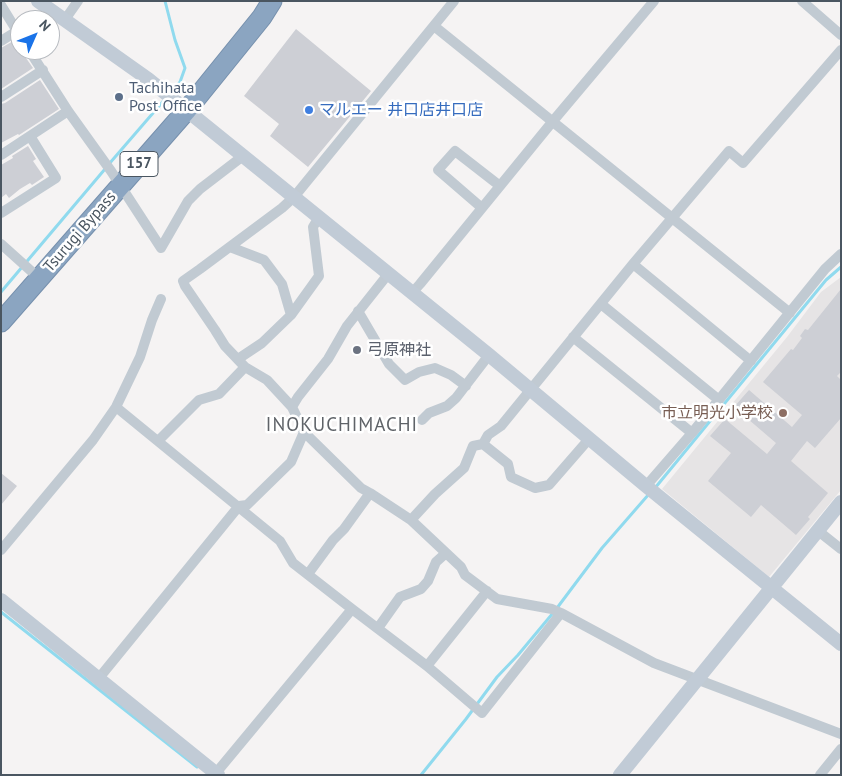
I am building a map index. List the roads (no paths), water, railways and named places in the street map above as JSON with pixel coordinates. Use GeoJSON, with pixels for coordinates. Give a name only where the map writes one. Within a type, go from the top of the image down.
{"type":"FeatureCollection","features":[{"type":"Feature","properties":{"kind":"highway","name":"Tsurugi Bypass"},"geometry":{"type":"LineString","coordinates":[[1,322],[186,111],[262,17],[272,1]]}},
{"type":"Feature","properties":{"kind":"street"},"geometry":{"type":"LineString","coordinates":[[38,1],[148,79],[389,273],[530,391],[841,644]]}},
{"type":"Feature","properties":{"kind":"street"},"geometry":{"type":"LineString","coordinates":[[64,21],[78,1]]}},
{"type":"Feature","properties":{"kind":"street"},"geometry":{"type":"LineString","coordinates":[[454,1],[294,197],[282,208],[183,281],[185,286],[225,346],[241,363],[267,380],[292,407],[304,432],[361,488],[411,520],[461,567],[465,575],[497,599],[557,611],[654,663],[841,734]]}},
{"type":"Feature","properties":{"kind":"street"},"geometry":{"type":"LineString","coordinates":[[412,293],[654,1]]}},
{"type":"Feature","properties":{"kind":"street"},"geometry":{"type":"LineString","coordinates":[[802,1],[839,29]]}},
{"type":"Feature","properties":{"kind":"street"},"geometry":{"type":"LineString","coordinates":[[1,5],[10,20]]}},
{"type":"Feature","properties":{"kind":"street"},"geometry":{"type":"LineString","coordinates":[[434,26],[790,313]]}},
{"type":"Feature","properties":{"kind":"street"},"geometry":{"type":"LineString","coordinates":[[411,520],[435,494],[464,468],[473,446],[483,444],[488,435],[501,426],[672,218],[730,151],[743,163],[841,50]]}},
{"type":"Feature","properties":{"kind":"street"},"geometry":{"type":"LineString","coordinates":[[36,60],[161,248],[188,201],[200,189],[243,156]]}},
{"type":"Feature","properties":{"kind":"street"},"geometry":{"type":"LineString","coordinates":[[1,97],[42,70]]}},
{"type":"Feature","properties":{"kind":"street"},"geometry":{"type":"LineString","coordinates":[[1,155],[68,111]]}},
{"type":"Feature","properties":{"kind":"street"},"geometry":{"type":"LineString","coordinates":[[1,213],[56,178],[30,136]]}},
{"type":"Feature","properties":{"kind":"street"},"geometry":{"type":"LineString","coordinates":[[482,208],[438,170],[455,151],[500,186]]}},
{"type":"Feature","properties":{"kind":"street"},"geometry":{"type":"LineString","coordinates":[[158,441],[199,400],[220,394],[241,363],[291,315],[319,276],[313,227],[319,217]]}},
{"type":"Feature","properties":{"kind":"street"},"geometry":{"type":"LineString","coordinates":[[1,244],[40,278]]}},
{"type":"Feature","properties":{"kind":"street"},"geometry":{"type":"LineString","coordinates":[[230,247],[264,260],[282,284],[291,315]]}},
{"type":"Feature","properties":{"kind":"street"},"geometry":{"type":"LineString","coordinates":[[650,489],[692,433],[825,269],[841,254]]}},
{"type":"Feature","properties":{"kind":"street"},"geometry":{"type":"LineString","coordinates":[[634,264],[751,361]]}},
{"type":"Feature","properties":{"kind":"street"},"geometry":{"type":"LineString","coordinates":[[292,407],[328,360],[347,326],[389,273]]}},
{"type":"Feature","properties":{"kind":"street"},"geometry":{"type":"LineString","coordinates":[[1,550],[93,440],[116,407],[140,357],[161,299]]}},
{"type":"Feature","properties":{"kind":"street"},"geometry":{"type":"LineString","coordinates":[[601,304],[719,400]]}},
{"type":"Feature","properties":{"kind":"street"},"geometry":{"type":"LineString","coordinates":[[358,311],[389,364],[405,380],[419,372],[435,368],[451,375],[466,386]]}},
{"type":"Feature","properties":{"kind":"street"},"geometry":{"type":"LineString","coordinates":[[574,336],[692,433]]}},
{"type":"Feature","properties":{"kind":"street"},"geometry":{"type":"LineString","coordinates":[[422,420],[429,413],[447,406],[456,398],[489,355]]}},
{"type":"Feature","properties":{"kind":"street"},"geometry":{"type":"LineString","coordinates":[[116,407],[280,541],[293,562],[427,666],[482,713],[557,611]]}},
{"type":"Feature","properties":{"kind":"street"},"geometry":{"type":"LineString","coordinates":[[99,678],[239,506],[247,505],[291,462],[304,432]]}},
{"type":"Feature","properties":{"kind":"street"},"geometry":{"type":"LineString","coordinates":[[483,444],[508,464],[511,478],[535,488],[549,485],[589,439]]}},
{"type":"Feature","properties":{"kind":"street"},"geometry":{"type":"LineString","coordinates":[[308,574],[333,540],[344,529],[370,492]]}},
{"type":"Feature","properties":{"kind":"street"},"geometry":{"type":"LineString","coordinates":[[620,775],[841,502]]}},
{"type":"Feature","properties":{"kind":"street"},"geometry":{"type":"LineString","coordinates":[[817,530],[841,549]]}},
{"type":"Feature","properties":{"kind":"street"},"geometry":{"type":"LineString","coordinates":[[378,628],[400,597],[422,589],[428,581],[436,562],[446,553]]}},
{"type":"Feature","properties":{"kind":"street"},"geometry":{"type":"LineString","coordinates":[[427,666],[487,591]]}},
{"type":"Feature","properties":{"kind":"street"},"geometry":{"type":"LineString","coordinates":[[1,600],[217,774],[352,609]]}},
{"type":"Feature","properties":{"kind":"street"},"geometry":{"type":"LineString","coordinates":[[820,775],[841,749]]}},
{"type":"Feature","properties":{"kind":"waterway"},"geometry":{"type":"LineString","coordinates":[[165,1],[175,40],[185,68],[180,82],[171,92]]}},
{"type":"Feature","properties":{"kind":"waterway"},"geometry":{"type":"LineString","coordinates":[[109,164],[166,98]]}},
{"type":"Feature","properties":{"kind":"waterway"},"geometry":{"type":"LineString","coordinates":[[1,292],[105,169]]}},
{"type":"Feature","properties":{"kind":"waterway"},"geometry":{"type":"LineString","coordinates":[[655,488],[826,280],[841,267]]}},
{"type":"Feature","properties":{"kind":"waterway"},"geometry":{"type":"LineString","coordinates":[[557,608],[602,548],[649,494]]}},
{"type":"Feature","properties":{"kind":"waterway"},"geometry":{"type":"LineString","coordinates":[[1,612],[197,767]]}},
{"type":"Feature","properties":{"kind":"waterway"},"geometry":{"type":"LineString","coordinates":[[421,775],[497,677],[553,613]]}},
{"type":"Feature","properties":{"kind":"place","name":"Tachihata Post Office"},"geometry":{"type":"Point","coordinates":[119,97]}},
{"type":"Feature","properties":{"kind":"place","name":"マルエー 井口店井口店"},"geometry":{"type":"Point","coordinates":[309,110]}},
{"type":"Feature","properties":{"kind":"place","name":"弓原神社"},"geometry":{"type":"Point","coordinates":[357,350]}},
{"type":"Feature","properties":{"kind":"place","name":"市立明光小学校"},"geometry":{"type":"Point","coordinates":[783,413]}},
{"type":"Feature","properties":{"kind":"district","name":"INOKUCHIMACHI"},"geometry":{"type":"Point","coordinates":[342,426]}}]}
